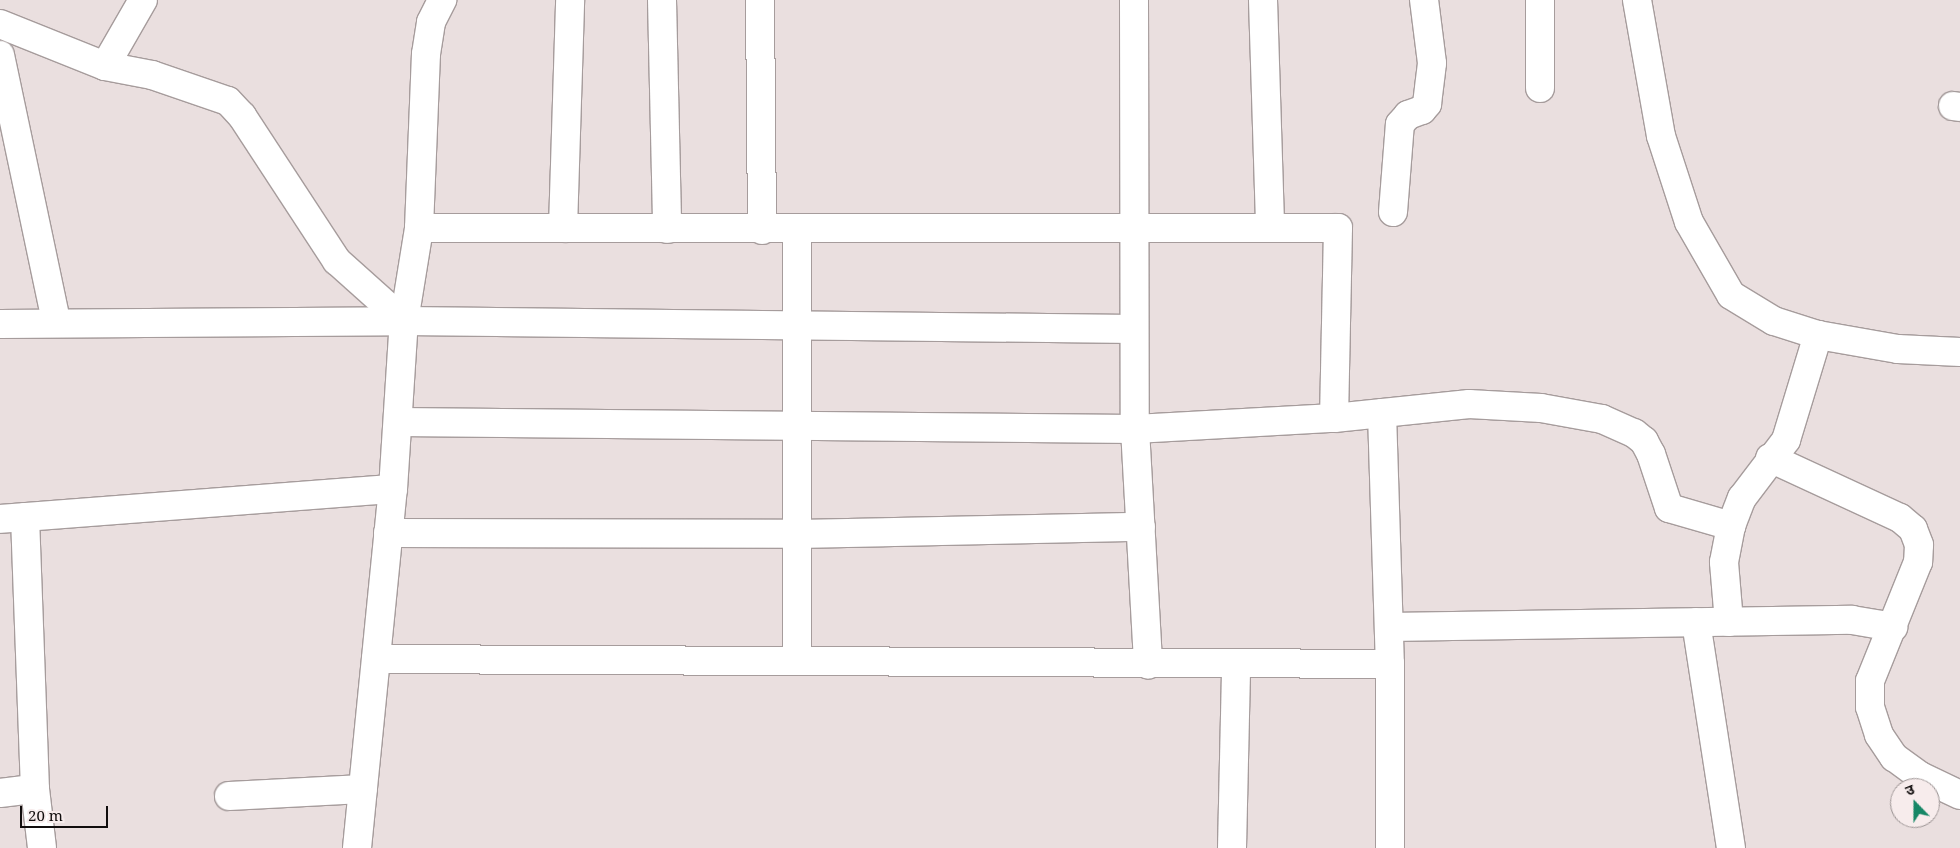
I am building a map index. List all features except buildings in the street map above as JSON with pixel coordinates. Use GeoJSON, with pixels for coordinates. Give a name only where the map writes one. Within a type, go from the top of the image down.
{"type":"FeatureCollection","features":[{"type":"Feature","properties":{"kind":"street"},"geometry":{"type":"LineString","coordinates":[[105,66],[143,0]]}},
{"type":"Feature","properties":{"kind":"street"},"geometry":{"type":"LineString","coordinates":[[357,848],[393,489],[404,320],[419,228],[426,54],[431,22],[442,0]]}},
{"type":"Feature","properties":{"kind":"street"},"geometry":{"type":"LineString","coordinates":[[563,228],[570,0]]}},
{"type":"Feature","properties":{"kind":"street"},"geometry":{"type":"LineString","coordinates":[[662,0],[667,230]]}},
{"type":"Feature","properties":{"kind":"street"},"geometry":{"type":"LineString","coordinates":[[760,0],[762,230]]}},
{"type":"Feature","properties":{"kind":"street"},"geometry":{"type":"LineString","coordinates":[[1134,0],[1135,429],[1148,665]]}},
{"type":"Feature","properties":{"kind":"street"},"geometry":{"type":"LineString","coordinates":[[1263,0],[1270,227]]}},
{"type":"Feature","properties":{"kind":"street"},"geometry":{"type":"LineString","coordinates":[[1393,212],[1400,124],[1408,115],[1422,110],[1427,104],[1432,63],[1424,0]]}},
{"type":"Feature","properties":{"kind":"street"},"geometry":{"type":"LineString","coordinates":[[1540,0],[1540,88]]}},
{"type":"Feature","properties":{"kind":"street"},"geometry":{"type":"LineString","coordinates":[[1636,0],[1661,136],[1689,222],[1711,266],[1731,295],[1774,321],[1818,335],[1898,348],[1960,352]]}},
{"type":"Feature","properties":{"kind":"street"},"geometry":{"type":"LineString","coordinates":[[0,24],[105,66],[152,74],[228,101],[242,116],[337,261],[404,320]]}},
{"type":"Feature","properties":{"kind":"street"},"geometry":{"type":"LineString","coordinates":[[0,55],[56,322]]}},
{"type":"Feature","properties":{"kind":"street"},"geometry":{"type":"LineString","coordinates":[[419,228],[667,230],[1338,228],[1334,418]]}},
{"type":"Feature","properties":{"kind":"street"},"geometry":{"type":"LineString","coordinates":[[797,230],[797,659]]}},
{"type":"Feature","properties":{"kind":"street"},"geometry":{"type":"LineString","coordinates":[[0,324],[404,320],[1134,329]]}},
{"type":"Feature","properties":{"kind":"street"},"geometry":{"type":"LineString","coordinates":[[1729,622],[1724,562],[1731,526],[1742,498],[1770,458],[1786,440],[1818,335]]}},
{"type":"Feature","properties":{"kind":"street"},"geometry":{"type":"LineString","coordinates":[[398,422],[797,428],[1135,429],[1334,418],[1469,404],[1532,407],[1621,425],[1644,440],[1669,508],[1731,526]]}},
{"type":"Feature","properties":{"kind":"street"},"geometry":{"type":"LineString","coordinates":[[1382,413],[1390,664],[1390,848]]}},
{"type":"Feature","properties":{"kind":"street"},"geometry":{"type":"LineString","coordinates":[[1770,458],[1900,518],[1914,530],[1919,545],[1918,562],[1870,681],[1870,706],[1879,735],[1900,762],[1920,776],[1960,795]]}},
{"type":"Feature","properties":{"kind":"street"},"geometry":{"type":"LineString","coordinates":[[42,848],[12,518],[393,489]]}},
{"type":"Feature","properties":{"kind":"street"},"geometry":{"type":"LineString","coordinates":[[388,533],[797,534],[1141,527]]}},
{"type":"Feature","properties":{"kind":"street"},"geometry":{"type":"LineString","coordinates":[[1389,627],[1852,620],[1893,627]]}},
{"type":"Feature","properties":{"kind":"street"},"geometry":{"type":"LineString","coordinates":[[1696,622],[1731,848]]}},
{"type":"Feature","properties":{"kind":"street"},"geometry":{"type":"LineString","coordinates":[[376,659],[797,659],[1148,665],[1390,664]]}},
{"type":"Feature","properties":{"kind":"street"},"geometry":{"type":"LineString","coordinates":[[1232,848],[1236,665]]}},
{"type":"Feature","properties":{"kind":"street"},"geometry":{"type":"LineString","coordinates":[[0,793],[36,789]]}},
{"type":"Feature","properties":{"kind":"street"},"geometry":{"type":"LineString","coordinates":[[229,796],[363,789]]}}]}
